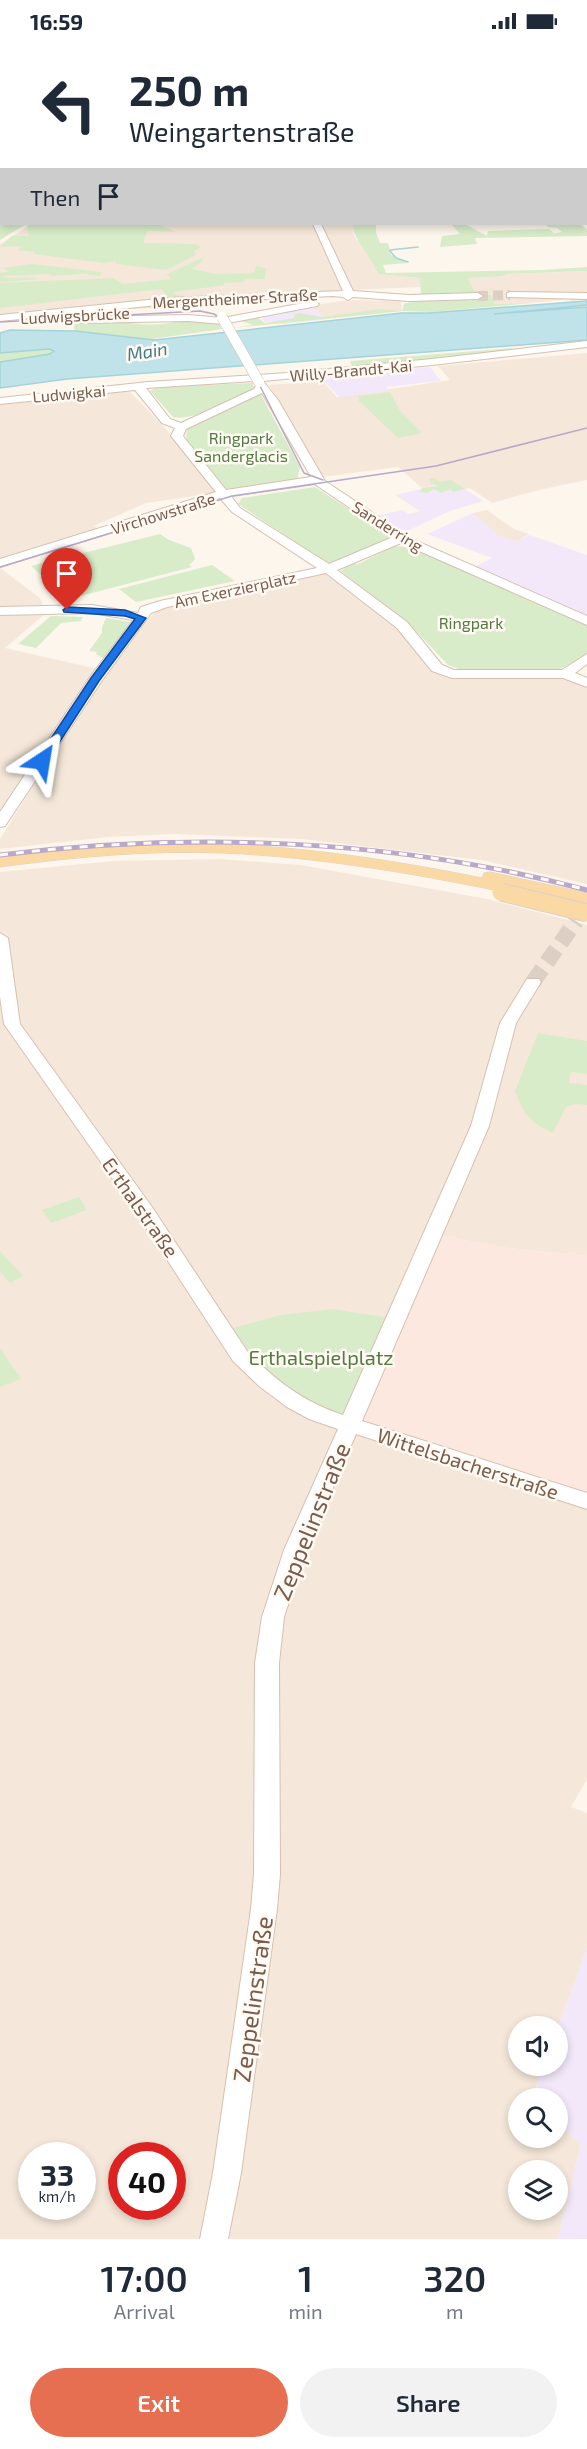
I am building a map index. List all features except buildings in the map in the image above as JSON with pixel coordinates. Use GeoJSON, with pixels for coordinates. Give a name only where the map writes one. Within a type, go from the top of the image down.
{"type":"FeatureCollection","features":[{"type":"Feature","properties":{"kind":"main road"},"geometry":{"type":"LineString","coordinates":[[4,864],[93,852],[151,848],[222,848],[407,869],[502,889],[584,914]]}},
{"type":"Feature","properties":{"kind":"main road"},"geometry":{"type":"LineString","coordinates":[[4,864],[93,856],[168,853],[246,854],[502,889]]}},
{"type":"Feature","properties":{"kind":"main road"},"geometry":{"type":"LineString","coordinates":[[280,853],[340,855],[420,864],[587,898]]}},
{"type":"Feature","properties":{"kind":"main road"},"geometry":{"type":"LineString","coordinates":[[332,864],[370,875],[584,914]]}},
{"type":"Feature","properties":{"kind":"street"},"geometry":{"type":"LineString","coordinates":[[317,225],[348,287],[344,297],[477,296]]}},
{"type":"Feature","properties":{"kind":"street"},"geometry":{"type":"LineString","coordinates":[[510,295],[587,296]]}},
{"type":"Feature","properties":{"kind":"street","name":"Mergentheimer Straße"},"geometry":{"type":"LineString","coordinates":[[0,318],[57,312],[87,312],[168,301],[344,297]]}},
{"type":"Feature","properties":{"kind":"street","name":"Mergentheimer Straße"},"geometry":{"type":"LineString","coordinates":[[0,318],[188,318],[220,321],[344,297]]}},
{"type":"Feature","properties":{"kind":"street","name":"Ludwigsbrücke"},"geometry":{"type":"LineString","coordinates":[[45,318],[87,312],[204,309],[221,315],[223,310],[233,308],[344,297]]}},
{"type":"Feature","properties":{"kind":"street"},"geometry":{"type":"LineString","coordinates":[[45,318],[57,312]]}},
{"type":"Feature","properties":{"kind":"street"},"geometry":{"type":"LineString","coordinates":[[221,315],[261,388],[181,427],[177,436],[222,495],[244,517],[328,568],[402,625],[437,668],[443,672],[565,674],[587,683]]}},
{"type":"Feature","properties":{"kind":"street","name":"Willy-Brandt-Kai"},"geometry":{"type":"LineString","coordinates":[[139,387],[340,371],[516,354],[587,344]]}},
{"type":"Feature","properties":{"kind":"street"},"geometry":{"type":"LineString","coordinates":[[139,387],[166,421],[181,427]]}},
{"type":"Feature","properties":{"kind":"street","name":"Ludwigkai"},"geometry":{"type":"LineString","coordinates":[[0,401],[139,387]]}},
{"type":"Feature","properties":{"kind":"street","name":"Sanderring"},"geometry":{"type":"LineString","coordinates":[[261,388],[318,480],[402,538],[587,621]]}},
{"type":"Feature","properties":{"kind":"street","name":"Virchowstraße"},"geometry":{"type":"LineString","coordinates":[[0,563],[222,495],[318,480]]}},
{"type":"Feature","properties":{"kind":"street","name":"Am Exerzierplatz"},"geometry":{"type":"LineString","coordinates":[[142,615],[164,604],[328,568],[402,538]]}},
{"type":"Feature","properties":{"kind":"street"},"geometry":{"type":"LineString","coordinates":[[0,611],[117,612],[142,615],[95,680],[0,824]]}},
{"type":"Feature","properties":{"kind":"street"},"geometry":{"type":"LineString","coordinates":[[565,674],[587,658]]}},
{"type":"Feature","properties":{"kind":"street","name":"Erthalstraße"},"geometry":{"type":"LineString","coordinates":[[0,938],[12,1024],[146,1211],[240,1356],[256,1375],[296,1404],[349,1425]]}},
{"type":"Feature","properties":{"kind":"street","name":"Zeppelinstraße"},"geometry":{"type":"LineString","coordinates":[[214,2239],[227,2173],[264,1909],[267,1875],[267,1664],[273,1617],[295,1550],[480,1126],[508,1023],[533,982]]}},
{"type":"Feature","properties":{"kind":"street","name":"Wittelsbacherstraße"},"geometry":{"type":"LineString","coordinates":[[349,1425],[587,1501]]}},
{"type":"Feature","properties":{"kind":"shaded area"},"geometry":{"type":"Polygon","coordinates":[[[30,225],[352,225],[354,236],[372,259],[378,274],[420,278],[422,287],[305,292],[0,316],[0,244],[30,225]]]}},
{"type":"Feature","properties":{"kind":"shaded area"},"geometry":{"type":"Polygon","coordinates":[[[587,271],[587,300],[571,301],[569,299],[533,303],[495,304],[478,296],[465,276],[587,271]]]}},
{"type":"Feature","properties":{"kind":"shaded area"},"geometry":{"type":"Polygon","coordinates":[[[348,300],[401,301],[402,311],[318,320],[322,316],[311,306],[348,300]]]}},
{"type":"Feature","properties":{"kind":"shaded area"},"geometry":{"type":"Polygon","coordinates":[[[311,306],[323,316],[318,320],[283,324],[265,322],[258,315],[311,306]]]}},
{"type":"Feature","properties":{"kind":"shaded area"},"geometry":{"type":"Polygon","coordinates":[[[587,353],[587,480],[492,503],[470,488],[447,492],[437,485],[422,488],[398,467],[322,477],[269,385],[322,381],[337,397],[450,380],[438,366],[587,353]]]}},
{"type":"Feature","properties":{"kind":"shaded area"},"geometry":{"type":"Polygon","coordinates":[[[430,367],[441,381],[386,387],[389,391],[339,397],[323,380],[330,379],[329,377],[430,367]]]}},
{"type":"Feature","properties":{"kind":"shaded area"},"geometry":{"type":"Polygon","coordinates":[[[109,392],[130,392],[165,428],[216,493],[146,503],[94,526],[108,535],[0,568],[0,404],[109,392]]]}},
{"type":"Feature","properties":{"kind":"shaded area"},"geometry":{"type":"Polygon","coordinates":[[[438,485],[447,492],[465,489],[483,501],[450,511],[407,531],[400,530],[379,515],[402,510],[409,514],[420,511],[395,495],[438,485]]]}},
{"type":"Feature","properties":{"kind":"shaded area"},"geometry":{"type":"Polygon","coordinates":[[[487,510],[514,529],[529,534],[516,542],[495,535],[478,517],[472,515],[487,510]]]}},
{"type":"Feature","properties":{"kind":"shaded area"},"geometry":{"type":"Polygon","coordinates":[[[473,513],[472,516],[478,517],[496,533],[495,535],[517,541],[530,535],[587,555],[587,616],[474,567],[492,558],[427,534],[473,513]]]}},
{"type":"Feature","properties":{"kind":"shaded area"},"geometry":{"type":"Polygon","coordinates":[[[0,568],[40,598],[46,613],[5,648],[98,669],[0,813],[0,568]]]}},
{"type":"Feature","properties":{"kind":"shaded area"},"geometry":{"type":"Polygon","coordinates":[[[326,571],[407,636],[443,673],[559,676],[587,686],[587,884],[481,860],[302,839],[174,834],[108,837],[0,849],[0,839],[67,731],[144,623],[159,609],[326,571]]]}},
{"type":"Feature","properties":{"kind":"shaded area"},"geometry":{"type":"Polygon","coordinates":[[[220,859],[301,865],[487,899],[587,925],[587,1256],[508,1248],[435,1235],[587,1503],[587,1779],[571,1807],[587,1813],[587,1948],[562,2016],[508,2016],[508,2076],[540,2076],[535,2088],[508,2088],[508,2148],[568,2148],[568,2133],[581,2144],[568,2198],[568,2160],[508,2160],[508,2220],[563,2220],[558,2239],[0,2239],[0,872],[113,861],[220,859]]]}},
{"type":"Feature","properties":{"kind":"shaded area"},"geometry":{"type":"Polygon","coordinates":[[[435,1235],[509,1248],[587,1256],[587,1503],[350,1427],[435,1235]]]}},
{"type":"Feature","properties":{"kind":"shaded area"},"geometry":{"type":"Polygon","coordinates":[[[587,1948],[587,2239],[558,2239],[563,2220],[568,2220],[568,2198],[581,2144],[568,2133],[568,2088],[536,2088],[540,2076],[568,2076],[568,2016],[562,2016],[587,1948]]]}},
{"type":"Feature","properties":{"kind":"green space"},"geometry":{"type":"Polygon","coordinates":[[[0,225],[24,225],[0,240],[0,225]]]}},
{"type":"Feature","properties":{"kind":"green space"},"geometry":{"type":"Polygon","coordinates":[[[160,225],[176,232],[147,231],[143,243],[196,244],[201,247],[193,252],[197,253],[194,256],[166,270],[117,264],[115,261],[104,263],[17,250],[22,246],[0,247],[12,236],[29,236],[27,226],[160,225]]]}},
{"type":"Feature","properties":{"kind":"green space"},"geometry":{"type":"Polygon","coordinates":[[[352,225],[376,225],[380,243],[388,243],[391,255],[408,263],[383,265],[386,273],[587,267],[587,271],[467,278],[474,290],[492,296],[495,304],[533,303],[431,312],[402,311],[404,304],[413,301],[479,298],[421,296],[420,278],[378,274],[352,225]]]}},
{"type":"Feature","properties":{"kind":"green space"},"geometry":{"type":"Polygon","coordinates":[[[452,225],[467,225],[487,236],[488,231],[549,229],[554,233],[550,234],[562,232],[546,225],[581,225],[587,229],[587,236],[475,238],[477,244],[440,247],[442,236],[460,234],[452,225]]]}},
{"type":"Feature","properties":{"kind":"green space"},"geometry":{"type":"Polygon","coordinates":[[[204,257],[192,269],[217,274],[254,273],[256,266],[266,268],[265,279],[246,279],[244,282],[223,283],[225,285],[174,292],[176,295],[188,298],[170,299],[161,289],[0,308],[0,283],[113,278],[123,284],[171,279],[167,274],[204,257]]]}},
{"type":"Feature","properties":{"kind":"green space"},"geometry":{"type":"Polygon","coordinates":[[[32,264],[101,272],[100,276],[85,274],[52,276],[49,274],[2,276],[39,279],[0,282],[0,273],[9,271],[2,268],[32,264]]]}},
{"type":"Feature","properties":{"kind":"green space"},"geometry":{"type":"Polygon","coordinates":[[[201,301],[212,305],[87,311],[201,301]]]}},
{"type":"Feature","properties":{"kind":"green space"},"geometry":{"type":"Polygon","coordinates":[[[380,309],[402,311],[234,328],[253,325],[238,320],[257,317],[265,323],[295,318],[293,316],[298,313],[322,317],[380,309]]]}},
{"type":"Feature","properties":{"kind":"green space"},"geometry":{"type":"Polygon","coordinates":[[[180,320],[218,322],[222,329],[145,340],[75,331],[73,323],[156,324],[180,320]]]}},
{"type":"Feature","properties":{"kind":"green space"},"geometry":{"type":"Polygon","coordinates":[[[512,348],[515,351],[353,368],[350,361],[512,348]]]}},
{"type":"Feature","properties":{"kind":"green space"},"geometry":{"type":"Polygon","coordinates":[[[49,349],[54,351],[50,354],[0,362],[0,353],[49,349]]]}},
{"type":"Feature","properties":{"kind":"green space","name":"Ringpark Sanderglacis"},"geometry":{"type":"Polygon","coordinates":[[[253,383],[254,389],[237,398],[214,409],[181,418],[173,417],[150,391],[157,387],[253,383]]]}},
{"type":"Feature","properties":{"kind":"green space"},"geometry":{"type":"Polygon","coordinates":[[[390,392],[400,411],[422,433],[398,438],[358,400],[360,399],[358,396],[390,392]]]}},
{"type":"Feature","properties":{"kind":"green space","name":"Ringpark Sanderglacis"},"geometry":{"type":"Polygon","coordinates":[[[260,393],[300,467],[297,480],[224,490],[186,441],[187,427],[260,393]]]}},
{"type":"Feature","properties":{"kind":"green space"},"geometry":{"type":"Polygon","coordinates":[[[433,478],[440,482],[451,480],[465,489],[453,492],[450,489],[441,493],[434,489],[427,493],[420,492],[422,488],[438,486],[431,483],[429,479],[433,478]]]}},
{"type":"Feature","properties":{"kind":"green space","name":"Ringpark Sanderglacis"},"geometry":{"type":"Polygon","coordinates":[[[315,487],[383,531],[390,539],[331,563],[323,561],[238,504],[242,498],[315,487]]]}},
{"type":"Feature","properties":{"kind":"green space"},"geometry":{"type":"Polygon","coordinates":[[[160,534],[191,548],[195,559],[189,565],[192,567],[69,599],[31,566],[160,534]]]}},
{"type":"Feature","properties":{"kind":"green space","name":"Ringpark"},"geometry":{"type":"Polygon","coordinates":[[[395,546],[409,547],[587,621],[587,655],[558,670],[459,669],[448,665],[415,630],[341,571],[351,563],[358,564],[395,546]]]}},
{"type":"Feature","properties":{"kind":"green space"},"geometry":{"type":"Polygon","coordinates":[[[212,565],[235,581],[136,602],[119,589],[212,565]]]}},
{"type":"Feature","properties":{"kind":"green space"},"geometry":{"type":"Polygon","coordinates":[[[51,616],[83,617],[81,621],[61,623],[36,648],[18,644],[51,616]]]}},
{"type":"Feature","properties":{"kind":"green space"},"geometry":{"type":"Polygon","coordinates":[[[106,618],[130,622],[105,659],[96,654],[97,652],[89,651],[102,633],[106,618]]]}},
{"type":"Feature","properties":{"kind":"green space"},"geometry":{"type":"Polygon","coordinates":[[[538,1033],[587,1041],[587,1074],[571,1072],[569,1083],[587,1085],[587,1105],[576,1104],[566,1107],[553,1133],[529,1117],[521,1106],[515,1091],[538,1033]]]}},
{"type":"Feature","properties":{"kind":"green space"},"geometry":{"type":"Polygon","coordinates":[[[79,1197],[87,1210],[51,1223],[42,1210],[79,1197]]]}},
{"type":"Feature","properties":{"kind":"green space"},"geometry":{"type":"Polygon","coordinates":[[[0,1251],[23,1276],[10,1283],[0,1272],[0,1251]]]}},
{"type":"Feature","properties":{"kind":"green space","name":"Erthalspielplatz"},"geometry":{"type":"Polygon","coordinates":[[[332,1309],[391,1318],[346,1417],[319,1409],[261,1373],[229,1329],[281,1315],[332,1309]]]}},
{"type":"Feature","properties":{"kind":"green space"},"geometry":{"type":"Polygon","coordinates":[[[0,1348],[21,1379],[0,1387],[0,1348]]]}},
{"type":"Feature","properties":{"kind":"water","name":"Main"},"geometry":{"type":"Polygon","coordinates":[[[587,301],[587,305],[494,314],[587,307],[587,340],[67,379],[0,388],[0,362],[50,354],[54,351],[49,349],[0,353],[0,333],[10,330],[75,331],[154,340],[402,313],[587,301]]]}},
{"type":"Feature","properties":{"kind":"waterway"},"geometry":{"type":"LineString","coordinates":[[390,250],[418,247]]}},
{"type":"Feature","properties":{"kind":"waterway"},"geometry":{"type":"LineString","coordinates":[[390,251],[396,258],[408,262]]}},
{"type":"Feature","properties":{"kind":"tunnel"},"geometry":{"type":"LineString","coordinates":[[478,296],[510,295]]}},
{"type":"Feature","properties":{"kind":"tunnel"},"geometry":{"type":"LineString","coordinates":[[533,982],[576,921]]}},
{"type":"Feature","properties":{"kind":"tram line"},"geometry":{"type":"LineString","coordinates":[[0,322],[200,311],[214,314],[222,319],[258,382],[304,473],[323,480]]}},
{"type":"Feature","properties":{"kind":"tram line"},"geometry":{"type":"LineString","coordinates":[[0,567],[232,496],[436,466],[587,428]]}},
{"type":"Feature","properties":{"kind":"railway"},"geometry":{"type":"LineString","coordinates":[[0,855],[147,843],[295,844],[369,850],[443,860],[515,873],[587,890]]}},
{"type":"Feature","properties":{"kind":"route"},"geometry":{"type":"LineString","coordinates":[[42,761],[95,680],[141,618],[125,613],[67,610]]}}]}
